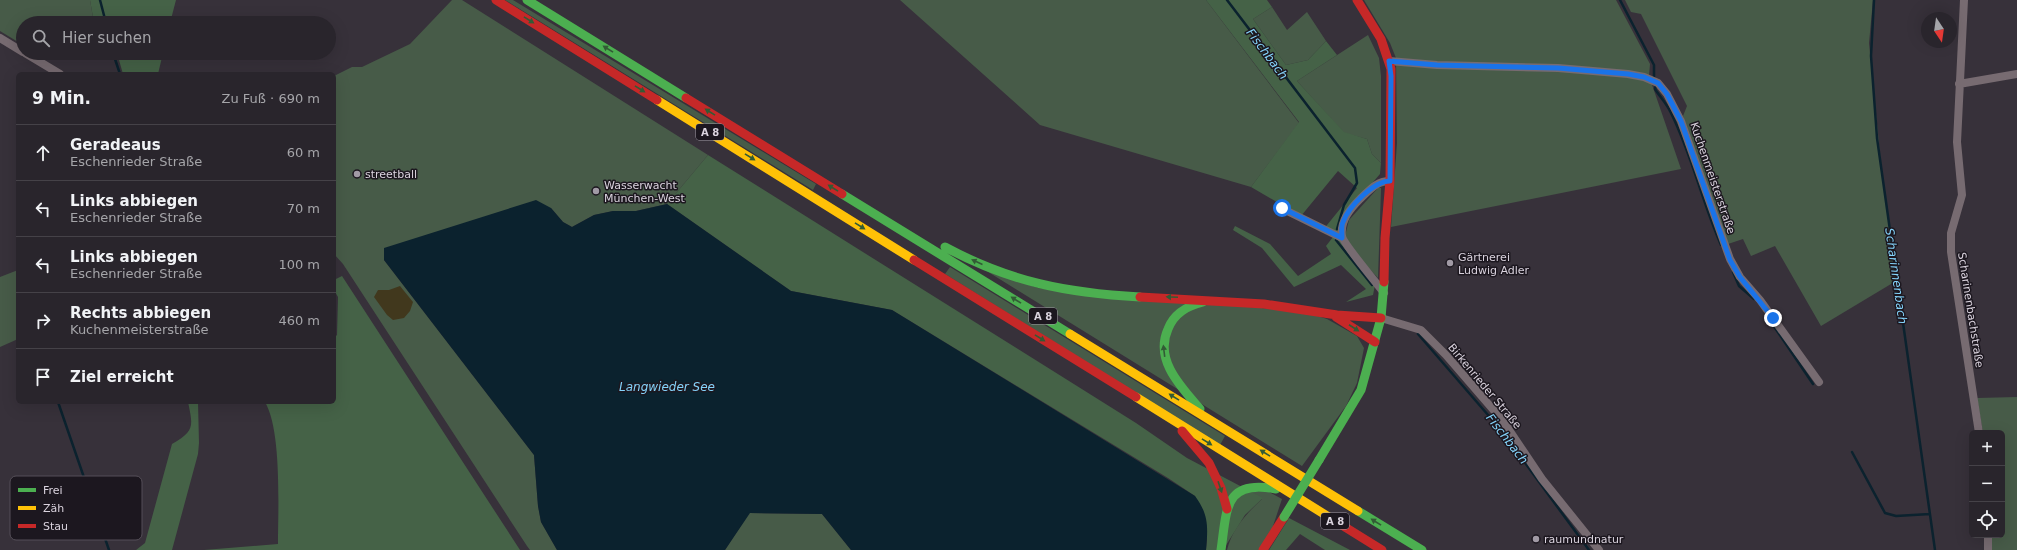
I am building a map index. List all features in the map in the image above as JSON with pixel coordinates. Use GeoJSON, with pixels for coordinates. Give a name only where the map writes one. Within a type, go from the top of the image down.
{"type":"FeatureCollection","features":[{"type":"Feature","properties":{"kind":"main road","name":"A 8"},"geometry":{"type":"LineString","coordinates":[[496,0],[1382,550]]}},
{"type":"Feature","properties":{"kind":"main road","name":"A 8"},"geometry":{"type":"LineString","coordinates":[[527,0],[1422,550]]}},
{"type":"Feature","properties":{"kind":"main road"},"geometry":{"type":"LineString","coordinates":[[1263,550],[1319,460],[1360,390],[1381,318],[1384,293],[1385,238],[1390,181],[1391,76],[1389,61],[1381,39],[1357,0]]}},
{"type":"Feature","properties":{"kind":"main road"},"geometry":{"type":"LineString","coordinates":[[878,215],[896,219],[947,248],[1014,277],[1049,287],[1092,292],[1263,304],[1314,310],[1362,318],[1381,318]]}},
{"type":"Feature","properties":{"kind":"main road"},"geometry":{"type":"LineString","coordinates":[[1207,418],[1171,374],[1165,362],[1162,347],[1165,331],[1174,317],[1187,307],[1211,301]]}},
{"type":"Feature","properties":{"kind":"main road"},"geometry":{"type":"LineString","coordinates":[[1332,314],[1375,342]]}},
{"type":"Feature","properties":{"kind":"main road"},"geometry":{"type":"LineString","coordinates":[[1174,422],[1209,463],[1227,509]]}},
{"type":"Feature","properties":{"kind":"main road"},"geometry":{"type":"LineString","coordinates":[[1221,550],[1227,509],[1231,500],[1243,488],[1254,485],[1264,486],[1288,493]]}},
{"type":"Feature","properties":{"kind":"street","name":"Scharinenbachstraße"},"geometry":{"type":"LineString","coordinates":[[1966,0],[1959,84],[1958,142],[1962,195],[1952,233],[1951,252],[1979,430]]}},
{"type":"Feature","properties":{"kind":"street"},"geometry":{"type":"LineString","coordinates":[[0,38],[16,47]]}},
{"type":"Feature","properties":{"kind":"street"},"geometry":{"type":"LineString","coordinates":[[37,60],[57,72]]}},
{"type":"Feature","properties":{"kind":"street","name":"Kuchenmeisterstraße"},"geometry":{"type":"LineString","coordinates":[[1389,61],[1437,65],[1558,68],[1628,74],[1644,77],[1658,83],[1667,94],[1681,121],[1730,260],[1740,277],[1760,300],[1819,382]]}},
{"type":"Feature","properties":{"kind":"street"},"geometry":{"type":"LineString","coordinates":[[1959,84],[2017,74]]}},
{"type":"Feature","properties":{"kind":"street"},"geometry":{"type":"LineString","coordinates":[[1342,238],[1343,222],[1355,205],[1374,185],[1383,181],[1390,181]]}},
{"type":"Feature","properties":{"kind":"street"},"geometry":{"type":"LineString","coordinates":[[1282,208],[1342,238],[1384,293]]}},
{"type":"Feature","properties":{"kind":"street","name":"Birkenrieder Straße"},"geometry":{"type":"LineString","coordinates":[[1381,318],[1421,330],[1446,355],[1503,421],[1542,479],[1599,550]]}},
{"type":"Feature","properties":{"kind":"street"},"geometry":{"type":"LineString","coordinates":[[1988,538],[1988,550]]}},
{"type":"Feature","properties":{"kind":"green space"},"geometry":{"type":"Polygon","coordinates":[[[0,0],[90,0],[93,16],[16,16],[16,41],[0,31],[0,0]]]}},
{"type":"Feature","properties":{"kind":"green space"},"geometry":{"type":"Polygon","coordinates":[[[90,0],[176,0],[172,16],[93,16],[90,0]]]}},
{"type":"Feature","properties":{"kind":"green space"},"geometry":{"type":"Polygon","coordinates":[[[452,0],[462,0],[708,155],[667,204],[636,211],[613,211],[594,215],[572,227],[563,222],[551,208],[384,260],[534,455],[538,506],[541,522],[557,550],[530,550],[343,264],[336,256],[336,75],[352,67],[362,67],[410,44],[452,0]]]}},
{"type":"Feature","properties":{"kind":"green space"},"geometry":{"type":"Polygon","coordinates":[[[505,0],[513,0],[816,184],[813,190],[505,0]]]}},
{"type":"Feature","properties":{"kind":"green space"},"geometry":{"type":"Polygon","coordinates":[[[900,0],[1206,0],[1299,123],[1251,187],[1040,125],[900,0]]]}},
{"type":"Feature","properties":{"kind":"green space"},"geometry":{"type":"Polygon","coordinates":[[[1206,0],[1267,0],[1272,7],[1253,19],[1286,65],[1308,60],[1326,41],[1337,55],[1297,81],[1344,132],[1367,139],[1372,154],[1381,163],[1380,174],[1354,204],[1341,240],[1375,285],[1373,295],[1346,302],[1366,289],[1341,265],[1294,287],[1262,248],[1233,230],[1235,226],[1270,244],[1298,276],[1331,254],[1326,246],[1333,237],[1323,230],[1357,188],[1338,171],[1301,216],[1251,187],[1299,122],[1206,0]]]}},
{"type":"Feature","properties":{"kind":"green space"},"geometry":{"type":"Polygon","coordinates":[[[1364,0],[1616,0],[1650,64],[1649,76],[1681,169],[1391,227],[1397,143],[1396,58],[1390,43],[1364,0]]]}},
{"type":"Feature","properties":{"kind":"green space"},"geometry":{"type":"Polygon","coordinates":[[[1625,0],[1873,0],[1869,43],[1882,174],[1896,281],[1821,326],[1775,246],[1751,256],[1743,239],[1728,244],[1683,116],[1687,106],[1641,14],[1631,12],[1625,0]]]}},
{"type":"Feature","properties":{"kind":"green space"},"geometry":{"type":"Polygon","coordinates":[[[1272,7],[1287,30],[1307,12],[1326,41],[1308,60],[1286,65],[1253,19],[1272,7]]]}},
{"type":"Feature","properties":{"kind":"green space"},"geometry":{"type":"Polygon","coordinates":[[[1368,35],[1379,58],[1381,76],[1381,163],[1372,154],[1367,139],[1344,133],[1297,81],[1368,35]]]}},
{"type":"Feature","properties":{"kind":"green space"},"geometry":{"type":"Polygon","coordinates":[[[119,60],[161,60],[158,72],[122,72],[119,60]]]}},
{"type":"Feature","properties":{"kind":"green space"},"geometry":{"type":"Polygon","coordinates":[[[708,155],[1136,423],[1187,458],[1263,498],[1245,515],[1223,550],[1206,550],[1207,539],[1195,496],[1168,478],[892,310],[791,291],[667,204],[708,155]]]}},
{"type":"Feature","properties":{"kind":"green space"},"geometry":{"type":"Polygon","coordinates":[[[1378,188],[1381,188],[1381,190],[1378,278],[1354,252],[1345,236],[1349,220],[1378,188]]]}},
{"type":"Feature","properties":{"kind":"green space"},"geometry":{"type":"Polygon","coordinates":[[[950,267],[1225,436],[1220,445],[945,274],[950,267]]]}},
{"type":"Feature","properties":{"kind":"green space"},"geometry":{"type":"Polygon","coordinates":[[[985,270],[1038,288],[1305,312],[1327,319],[1357,336],[1364,348],[1357,383],[1346,406],[1302,466],[985,270]]]}},
{"type":"Feature","properties":{"kind":"green space"},"geometry":{"type":"Polygon","coordinates":[[[16,271],[16,340],[0,347],[0,277],[16,271]]]}},
{"type":"Feature","properties":{"kind":"green space"},"geometry":{"type":"Polygon","coordinates":[[[342,276],[520,550],[204,550],[278,544],[277,450],[270,415],[266,404],[336,404],[336,336],[338,297],[336,294],[336,279],[342,276]]]}},
{"type":"Feature","properties":{"kind":"green space"},"geometry":{"type":"Polygon","coordinates":[[[2017,397],[2017,550],[1992,550],[1992,538],[2005,538],[2005,430],[1982,430],[1977,398],[2017,397]]]}},
{"type":"Feature","properties":{"kind":"green space"},"geometry":{"type":"Polygon","coordinates":[[[188,404],[198,404],[198,454],[172,550],[136,550],[145,543],[172,444],[185,435],[188,431],[191,417],[188,404]]]}},
{"type":"Feature","properties":{"kind":"green space"},"geometry":{"type":"Polygon","coordinates":[[[1250,492],[1269,492],[1282,499],[1272,529],[1259,550],[1227,550],[1236,528],[1262,499],[1250,492]]]}},
{"type":"Feature","properties":{"kind":"green space"},"geometry":{"type":"Polygon","coordinates":[[[749,513],[822,514],[851,550],[725,550],[749,513]]]}},
{"type":"Feature","properties":{"kind":"green space"},"geometry":{"type":"Polygon","coordinates":[[[1289,518],[1350,550],[1325,550],[1300,534],[1286,550],[1269,550],[1289,518]]]}},
{"type":"Feature","properties":{"kind":"sand"},"geometry":{"type":"Polygon","coordinates":[[[400,286],[413,302],[410,311],[404,318],[393,320],[387,315],[374,297],[378,290],[389,290],[400,286]]]}},
{"type":"Feature","properties":{"kind":"water","name":"Langwieder See"},"geometry":{"type":"Polygon","coordinates":[[[536,200],[551,208],[563,222],[572,227],[594,215],[613,211],[636,211],[667,204],[791,291],[892,310],[1195,496],[1205,515],[1207,528],[1206,550],[851,550],[822,514],[750,513],[725,550],[557,550],[541,522],[538,506],[534,455],[384,260],[384,248],[536,200]]]}},
{"type":"Feature","properties":{"kind":"waterway"},"geometry":{"type":"LineString","coordinates":[[100,0],[104,16]]}},
{"type":"Feature","properties":{"kind":"waterway"},"geometry":{"type":"LineString","coordinates":[[1227,0],[1355,168],[1357,183],[1344,205],[1337,229]]}},
{"type":"Feature","properties":{"kind":"waterway"},"geometry":{"type":"LineString","coordinates":[[1620,0],[1654,65],[1654,79]]}},
{"type":"Feature","properties":{"kind":"waterway","name":"Scharinnenbach"},"geometry":{"type":"LineString","coordinates":[[1874,0],[1871,56],[1877,138],[1935,550]]}},
{"type":"Feature","properties":{"kind":"waterway"},"geometry":{"type":"LineString","coordinates":[[115,60],[119,72]]}},
{"type":"Feature","properties":{"kind":"waterway"},"geometry":{"type":"LineString","coordinates":[[1656,86],[1655,89],[1669,110],[1685,145],[1721,245]]}},
{"type":"Feature","properties":{"kind":"waterway"},"geometry":{"type":"LineString","coordinates":[[1336,240],[1372,285]]}},
{"type":"Feature","properties":{"kind":"waterway"},"geometry":{"type":"LineString","coordinates":[[1733,272],[1739,286],[1754,299]]}},
{"type":"Feature","properties":{"kind":"waterway"},"geometry":{"type":"LineString","coordinates":[[1769,319],[1813,384]]}},
{"type":"Feature","properties":{"kind":"waterway","name":"Fischbach"},"geometry":{"type":"LineString","coordinates":[[1418,334],[1501,430],[1589,550]]}},
{"type":"Feature","properties":{"kind":"waterway"},"geometry":{"type":"LineString","coordinates":[[59,404],[84,476]]}},
{"type":"Feature","properties":{"kind":"waterway"},"geometry":{"type":"LineString","coordinates":[[1852,452],[1885,513],[1896,516],[1930,514]]}},
{"type":"Feature","properties":{"kind":"waterway"},"geometry":{"type":"LineString","coordinates":[[106,540],[109,550]]}},
{"type":"Feature","properties":{"kind":"traffic: fast"},"geometry":{"type":"LineString","coordinates":[[527,0],[686,98]]}},
{"type":"Feature","properties":{"kind":"traffic: fast"},"geometry":{"type":"LineString","coordinates":[[842,194],[1070,334]]}},
{"type":"Feature","properties":{"kind":"traffic: fast"},"geometry":{"type":"LineString","coordinates":[[945,247],[993,269],[1040,284],[1063,289],[1140,297]]}},
{"type":"Feature","properties":{"kind":"traffic: fast"},"geometry":{"type":"LineString","coordinates":[[1319,460],[1361,390],[1381,318],[1384,282]]}},
{"type":"Feature","properties":{"kind":"traffic: fast"},"geometry":{"type":"LineString","coordinates":[[1200,409],[1178,382],[1167,362],[1164,351],[1168,329],[1177,314],[1186,308],[1203,302]]}},
{"type":"Feature","properties":{"kind":"traffic: fast"},"geometry":{"type":"LineString","coordinates":[[1284,517],[1319,460]]}},
{"type":"Feature","properties":{"kind":"traffic: fast"},"geometry":{"type":"LineString","coordinates":[[1221,550],[1227,510],[1231,500],[1237,493],[1246,489],[1259,487],[1276,489]]}},
{"type":"Feature","properties":{"kind":"traffic: fast"},"geometry":{"type":"LineString","coordinates":[[1358,511],[1422,550]]}},
{"type":"Feature","properties":{"kind":"traffic: slow"},"geometry":{"type":"LineString","coordinates":[[657,100],[914,260]]}},
{"type":"Feature","properties":{"kind":"traffic: slow"},"geometry":{"type":"LineString","coordinates":[[1070,334],[1358,511]]}},
{"type":"Feature","properties":{"kind":"traffic: slow"},"geometry":{"type":"LineString","coordinates":[[1136,397],[1332,519]]}},
{"type":"Feature","properties":{"kind":"traffic: jam"},"geometry":{"type":"LineString","coordinates":[[496,0],[657,100]]}},
{"type":"Feature","properties":{"kind":"traffic: jam"},"geometry":{"type":"LineString","coordinates":[[1357,0],[1381,39],[1391,69],[1390,181],[1385,238],[1384,282]]}},
{"type":"Feature","properties":{"kind":"traffic: jam"},"geometry":{"type":"LineString","coordinates":[[686,98],[842,194]]}},
{"type":"Feature","properties":{"kind":"traffic: jam"},"geometry":{"type":"LineString","coordinates":[[914,260],[1136,397]]}},
{"type":"Feature","properties":{"kind":"traffic: jam"},"geometry":{"type":"LineString","coordinates":[[1140,297],[1264,304],[1337,315],[1381,318]]}},
{"type":"Feature","properties":{"kind":"traffic: jam"},"geometry":{"type":"LineString","coordinates":[[1336,317],[1375,342]]}},
{"type":"Feature","properties":{"kind":"traffic: jam"},"geometry":{"type":"LineString","coordinates":[[1182,431],[1209,463],[1221,488],[1227,509]]}},
{"type":"Feature","properties":{"kind":"traffic: jam"},"geometry":{"type":"LineString","coordinates":[[1263,550],[1284,517]]}},
{"type":"Feature","properties":{"kind":"traffic: jam"},"geometry":{"type":"LineString","coordinates":[[1332,519],[1382,550]]}},
{"type":"Feature","properties":{"kind":"place","name":"streetball"},"geometry":{"type":"Point","coordinates":[357,174]}},
{"type":"Feature","properties":{"kind":"place","name":"Wasserwacht München-West"},"geometry":{"type":"Point","coordinates":[596,191]}},
{"type":"Feature","properties":{"kind":"place","name":"Gärtnerei Ludwig Adler"},"geometry":{"type":"Point","coordinates":[1450,263]}},
{"type":"Feature","properties":{"kind":"place","name":"raumundnatur"},"geometry":{"type":"Point","coordinates":[1536,539]}},
{"type":"Feature","properties":{"kind":"route"},"geometry":{"type":"LineString","coordinates":[[1282,208],[1342,238],[1343,222],[1355,205],[1374,185],[1383,181],[1390,181],[1391,69],[1389,61],[1437,65],[1558,68],[1628,74],[1644,77],[1658,83],[1667,94],[1681,121],[1730,260],[1740,277],[1773,318]]}}]}
